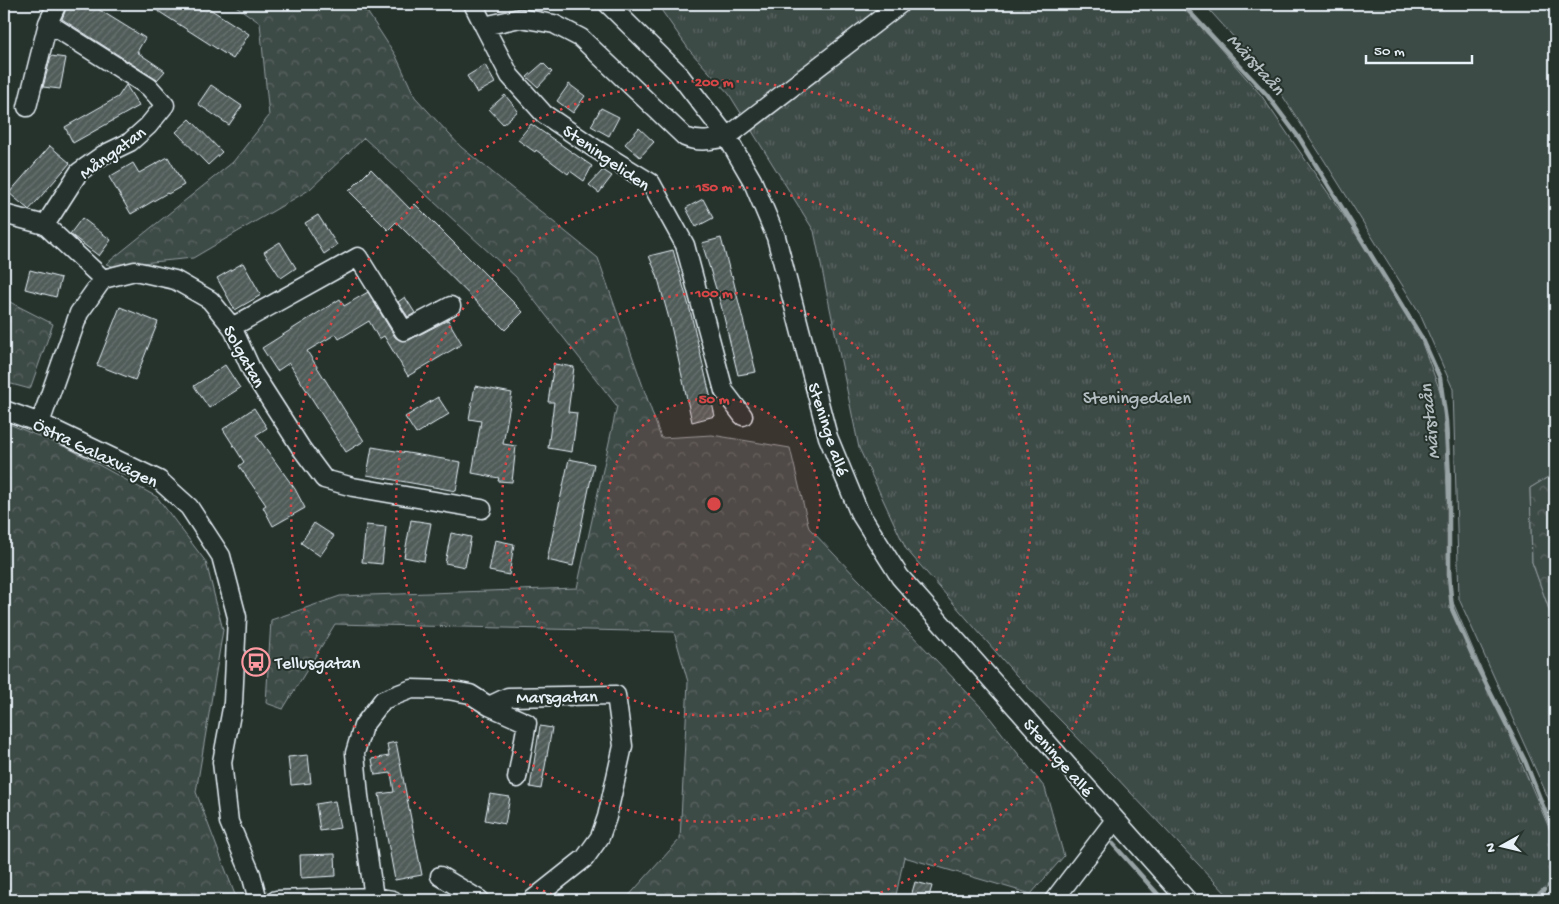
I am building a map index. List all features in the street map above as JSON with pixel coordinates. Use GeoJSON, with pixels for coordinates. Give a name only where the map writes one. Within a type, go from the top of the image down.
{"type":"FeatureCollection","features":[{"type":"Feature","properties":{"kind":"street"},"geometry":{"type":"LineString","coordinates":[[27,107],[48,23],[57,4]]}},
{"type":"Feature","properties":{"kind":"street","name":"Steningeliden"},"geometry":{"type":"LineString","coordinates":[[473,4],[510,76],[544,114],[594,148],[651,182],[685,245],[724,391],[742,416]]}},
{"type":"Feature","properties":{"kind":"street","name":"Steninge allé"},"geometry":{"type":"LineString","coordinates":[[608,4],[676,72],[727,137],[752,180],[776,237],[828,437],[859,512],[900,577],[1187,900]]}},
{"type":"Feature","properties":{"kind":"street"},"geometry":{"type":"LineString","coordinates":[[484,26],[520,18],[554,24],[581,38],[685,137],[694,141],[727,137],[900,4]]}},
{"type":"Feature","properties":{"kind":"street","name":"Mångatan"},"geometry":{"type":"LineString","coordinates":[[45,225],[79,172],[104,155],[130,142],[148,126],[164,105],[149,87],[48,23]]}},
{"type":"Feature","properties":{"kind":"street"},"geometry":{"type":"LineString","coordinates":[[4,214],[45,225],[103,279],[79,313],[40,423]]}},
{"type":"Feature","properties":{"kind":"street"},"geometry":{"type":"LineString","coordinates":[[232,327],[358,257],[404,331],[451,306]]}},
{"type":"Feature","properties":{"kind":"street","name":"Solgatan"},"geometry":{"type":"LineString","coordinates":[[103,279],[135,272],[175,280],[210,300],[232,327],[253,373],[301,448],[324,479],[353,487],[482,509]]}},
{"type":"Feature","properties":{"kind":"street","name":"Östra Galaxvägen"},"geometry":{"type":"LineString","coordinates":[[4,410],[40,423],[159,480],[188,508],[221,556],[237,617],[233,703],[222,762],[229,822],[251,874],[258,900]]}},
{"type":"Feature","properties":{"kind":"street"},"geometry":{"type":"LineString","coordinates":[[374,897],[359,796],[355,754],[363,726],[383,700],[412,690],[448,690],[470,694],[489,706],[527,723],[517,778]]}},
{"type":"Feature","properties":{"kind":"street","name":"Marsgatan"},"geometry":{"type":"LineString","coordinates":[[489,706],[508,697],[616,695],[623,746],[607,817],[600,837],[585,858],[532,900]]}},
{"type":"Feature","properties":{"kind":"street"},"geometry":{"type":"LineString","coordinates":[[1054,900],[1115,820]]}},
{"type":"Feature","properties":{"kind":"street"},"geometry":{"type":"LineString","coordinates":[[440,876],[456,894],[480,900]]}},
{"type":"Feature","properties":{"kind":"street"},"geometry":{"type":"LineString","coordinates":[[276,900],[374,897],[394,900]]}},
{"type":"Feature","properties":{"kind":"green space"},"geometry":{"type":"Polygon","coordinates":[[[233,4],[353,4],[368,13],[396,56],[415,97],[461,147],[598,258],[661,438],[712,435],[790,448],[809,528],[983,709],[1045,788],[1064,856],[1031,894],[904,857],[895,900],[692,900],[684,897],[680,900],[625,900],[680,839],[688,682],[674,632],[335,624],[283,709],[266,703],[271,620],[340,596],[577,588],[617,406],[516,277],[364,138],[309,190],[193,258],[142,263],[118,268],[106,264],[233,162],[269,116],[260,23],[233,4]]]}},
{"type":"Feature","properties":{"kind":"green space","name":"Steningedalen"},"geometry":{"type":"Polygon","coordinates":[[[657,4],[1176,4],[1190,14],[1261,95],[1370,254],[1416,327],[1443,399],[1452,600],[1555,842],[1555,880],[1533,900],[1232,900],[1016,675],[906,549],[859,448],[814,231],[729,94],[690,51],[657,4]]]}},
{"type":"Feature","properties":{"kind":"green space"},"geometry":{"type":"Polygon","coordinates":[[[1204,4],[1555,4],[1555,473],[1530,488],[1532,562],[1555,626],[1555,813],[1459,599],[1453,389],[1419,312],[1273,81],[1204,4]]]}},
{"type":"Feature","properties":{"kind":"green space"},"geometry":{"type":"Polygon","coordinates":[[[4,299],[53,324],[30,389],[4,382],[4,299]]]}},
{"type":"Feature","properties":{"kind":"green space"},"geometry":{"type":"Polygon","coordinates":[[[4,422],[68,448],[157,497],[206,562],[223,630],[196,792],[237,900],[4,900],[4,422]]]}},
{"type":"Feature","properties":{"kind":"green space"},"geometry":{"type":"Polygon","coordinates":[[[1555,473],[1555,626],[1532,562],[1530,488],[1555,473]]]}},
{"type":"Feature","properties":{"kind":"building"},"geometry":{"type":"Polygon","coordinates":[[[68,4],[90,4],[145,38],[137,52],[165,71],[157,80],[62,19],[68,4]]]}},
{"type":"Feature","properties":{"kind":"building"},"geometry":{"type":"Polygon","coordinates":[[[147,4],[202,4],[249,34],[233,59],[147,4]]]}},
{"type":"Feature","properties":{"kind":"building"},"geometry":{"type":"Polygon","coordinates":[[[51,56],[66,58],[60,89],[43,87],[51,56]]]}},
{"type":"Feature","properties":{"kind":"building"},"geometry":{"type":"Polygon","coordinates":[[[543,63],[552,72],[538,87],[527,77],[543,63]]]}},
{"type":"Feature","properties":{"kind":"building"},"geometry":{"type":"Polygon","coordinates":[[[485,65],[495,83],[477,93],[467,76],[485,65]]]}},
{"type":"Feature","properties":{"kind":"building"},"geometry":{"type":"Polygon","coordinates":[[[569,84],[585,96],[573,113],[557,101],[569,84]]]}},
{"type":"Feature","properties":{"kind":"building"},"geometry":{"type":"Polygon","coordinates":[[[126,85],[139,106],[73,143],[65,127],[118,97],[126,85]]]}},
{"type":"Feature","properties":{"kind":"building"},"geometry":{"type":"Polygon","coordinates":[[[211,85],[242,106],[229,125],[198,104],[211,85]]]}},
{"type":"Feature","properties":{"kind":"building"},"geometry":{"type":"Polygon","coordinates":[[[505,95],[518,111],[503,124],[489,109],[505,95]]]}},
{"type":"Feature","properties":{"kind":"building"},"geometry":{"type":"Polygon","coordinates":[[[601,108],[619,117],[609,136],[591,126],[601,108]]]}},
{"type":"Feature","properties":{"kind":"building"},"geometry":{"type":"Polygon","coordinates":[[[190,119],[222,152],[208,165],[176,132],[190,119]]]}},
{"type":"Feature","properties":{"kind":"building"},"geometry":{"type":"Polygon","coordinates":[[[531,124],[592,166],[584,181],[570,171],[568,174],[536,150],[535,152],[518,140],[531,124]]]}},
{"type":"Feature","properties":{"kind":"building"},"geometry":{"type":"Polygon","coordinates":[[[639,128],[654,142],[640,157],[625,144],[639,128]]]}},
{"type":"Feature","properties":{"kind":"building"},"geometry":{"type":"Polygon","coordinates":[[[50,146],[70,163],[29,210],[9,193],[50,146]]]}},
{"type":"Feature","properties":{"kind":"building"},"geometry":{"type":"Polygon","coordinates":[[[168,157],[184,185],[131,214],[109,177],[133,163],[139,173],[168,157]]]}},
{"type":"Feature","properties":{"kind":"building"},"geometry":{"type":"Polygon","coordinates":[[[371,169],[410,209],[415,204],[523,312],[505,330],[396,222],[388,230],[349,191],[371,169]]]}},
{"type":"Feature","properties":{"kind":"building"},"geometry":{"type":"Polygon","coordinates":[[[603,170],[612,176],[599,193],[589,185],[603,170]]]}},
{"type":"Feature","properties":{"kind":"building"},"geometry":{"type":"Polygon","coordinates":[[[703,199],[713,218],[696,227],[686,208],[703,199]]]}},
{"type":"Feature","properties":{"kind":"building"},"geometry":{"type":"Polygon","coordinates":[[[318,215],[337,245],[324,254],[305,223],[318,215]]]}},
{"type":"Feature","properties":{"kind":"building"},"geometry":{"type":"Polygon","coordinates":[[[82,218],[111,240],[99,256],[70,234],[82,218]]]}},
{"type":"Feature","properties":{"kind":"building"},"geometry":{"type":"Polygon","coordinates":[[[721,238],[756,372],[738,375],[721,305],[702,243],[721,238]]]}},
{"type":"Feature","properties":{"kind":"building"},"geometry":{"type":"Polygon","coordinates":[[[280,242],[296,268],[281,278],[264,252],[280,242]]]}},
{"type":"Feature","properties":{"kind":"building"},"geometry":{"type":"Polygon","coordinates":[[[673,250],[690,310],[715,416],[692,422],[671,326],[657,275],[649,256],[673,250]]]}},
{"type":"Feature","properties":{"kind":"building"},"geometry":{"type":"Polygon","coordinates":[[[243,263],[261,295],[235,310],[217,278],[243,263]]]}},
{"type":"Feature","properties":{"kind":"building"},"geometry":{"type":"Polygon","coordinates":[[[30,270],[61,278],[56,297],[25,289],[30,270]]]}},
{"type":"Feature","properties":{"kind":"building"},"geometry":{"type":"Polygon","coordinates":[[[368,292],[395,337],[399,340],[409,340],[448,320],[462,344],[408,376],[384,336],[379,339],[369,321],[339,339],[336,334],[307,351],[364,441],[346,452],[289,363],[277,371],[262,348],[340,299],[344,306],[368,292]]]}},
{"type":"Feature","properties":{"kind":"building"},"geometry":{"type":"Polygon","coordinates":[[[405,297],[415,313],[408,317],[398,302],[405,297]]]}},
{"type":"Feature","properties":{"kind":"building"},"geometry":{"type":"Polygon","coordinates":[[[120,307],[158,322],[135,380],[97,365],[120,307]]]}},
{"type":"Feature","properties":{"kind":"building"},"geometry":{"type":"Polygon","coordinates":[[[554,364],[574,367],[568,412],[577,413],[572,452],[548,448],[554,402],[548,402],[554,364]]]}},
{"type":"Feature","properties":{"kind":"building"},"geometry":{"type":"Polygon","coordinates":[[[225,365],[240,388],[209,408],[194,386],[225,365]]]}},
{"type":"Feature","properties":{"kind":"building"},"geometry":{"type":"Polygon","coordinates":[[[475,386],[512,393],[503,444],[516,446],[512,482],[498,481],[499,478],[472,473],[481,421],[469,419],[475,386]]]}},
{"type":"Feature","properties":{"kind":"building"},"geometry":{"type":"Polygon","coordinates":[[[438,397],[449,414],[416,434],[405,417],[438,397]]]}},
{"type":"Feature","properties":{"kind":"building"},"geometry":{"type":"Polygon","coordinates":[[[254,408],[267,428],[256,435],[295,489],[305,508],[273,526],[263,507],[266,505],[239,466],[244,462],[223,429],[254,408]]]}},
{"type":"Feature","properties":{"kind":"building"},"geometry":{"type":"Polygon","coordinates":[[[372,447],[461,462],[456,491],[367,475],[372,447]]]}},
{"type":"Feature","properties":{"kind":"building"},"geometry":{"type":"Polygon","coordinates":[[[569,459],[594,464],[573,566],[547,560],[569,459]]]}},
{"type":"Feature","properties":{"kind":"building"},"geometry":{"type":"Polygon","coordinates":[[[411,520],[431,523],[424,561],[404,557],[411,520]]]}},
{"type":"Feature","properties":{"kind":"building"},"geometry":{"type":"Polygon","coordinates":[[[314,523],[334,536],[320,556],[301,543],[314,523]]]}},
{"type":"Feature","properties":{"kind":"building"},"geometry":{"type":"Polygon","coordinates":[[[366,525],[386,527],[382,564],[362,562],[366,525]]]}},
{"type":"Feature","properties":{"kind":"building"},"geometry":{"type":"Polygon","coordinates":[[[451,533],[471,537],[465,567],[445,563],[451,533]]]}},
{"type":"Feature","properties":{"kind":"building"},"geometry":{"type":"Polygon","coordinates":[[[495,540],[514,544],[509,575],[489,571],[495,540]]]}},
{"type":"Feature","properties":{"kind":"building"},"geometry":{"type":"Polygon","coordinates":[[[540,726],[552,728],[541,789],[530,787],[540,726]]]}},
{"type":"Feature","properties":{"kind":"building"},"geometry":{"type":"Polygon","coordinates":[[[396,742],[422,875],[395,880],[379,794],[394,792],[391,773],[375,775],[372,759],[389,756],[387,744],[396,742]]]}},
{"type":"Feature","properties":{"kind":"building"},"geometry":{"type":"Polygon","coordinates":[[[308,755],[311,783],[291,785],[288,757],[308,755]]]}},
{"type":"Feature","properties":{"kind":"building"},"geometry":{"type":"Polygon","coordinates":[[[490,794],[510,797],[505,824],[485,820],[490,794]]]}},
{"type":"Feature","properties":{"kind":"building"},"geometry":{"type":"Polygon","coordinates":[[[335,801],[340,828],[320,831],[316,804],[335,801]]]}},
{"type":"Feature","properties":{"kind":"building"},"geometry":{"type":"Polygon","coordinates":[[[335,854],[336,876],[301,878],[300,855],[335,854]]]}},
{"type":"Feature","properties":{"kind":"building"},"geometry":{"type":"Polygon","coordinates":[[[915,882],[932,886],[928,900],[910,900],[915,882]]]}},
{"type":"Feature","properties":{"kind":"waterway","name":"Märstaån"},"geometry":{"type":"LineString","coordinates":[[1182,4],[1267,95],[1300,139],[1423,340],[1440,378],[1446,421],[1449,477],[1449,576],[1452,609],[1479,670],[1525,761],[1555,836]]}},
{"type":"Feature","properties":{"kind":"waterway"},"geometry":{"type":"LineString","coordinates":[[1113,844],[1163,900]]}},
{"type":"Feature","properties":{"kind":"waterway"},"geometry":{"type":"LineString","coordinates":[[1549,886],[1555,881]]}},
{"type":"Feature","properties":{"kind":"waterway"},"geometry":{"type":"LineString","coordinates":[[1532,900],[1544,890]]}},
{"type":"Feature","properties":{"kind":"place","name":"Tellusgatan"},"geometry":{"type":"Point","coordinates":[256,662]}}]}
